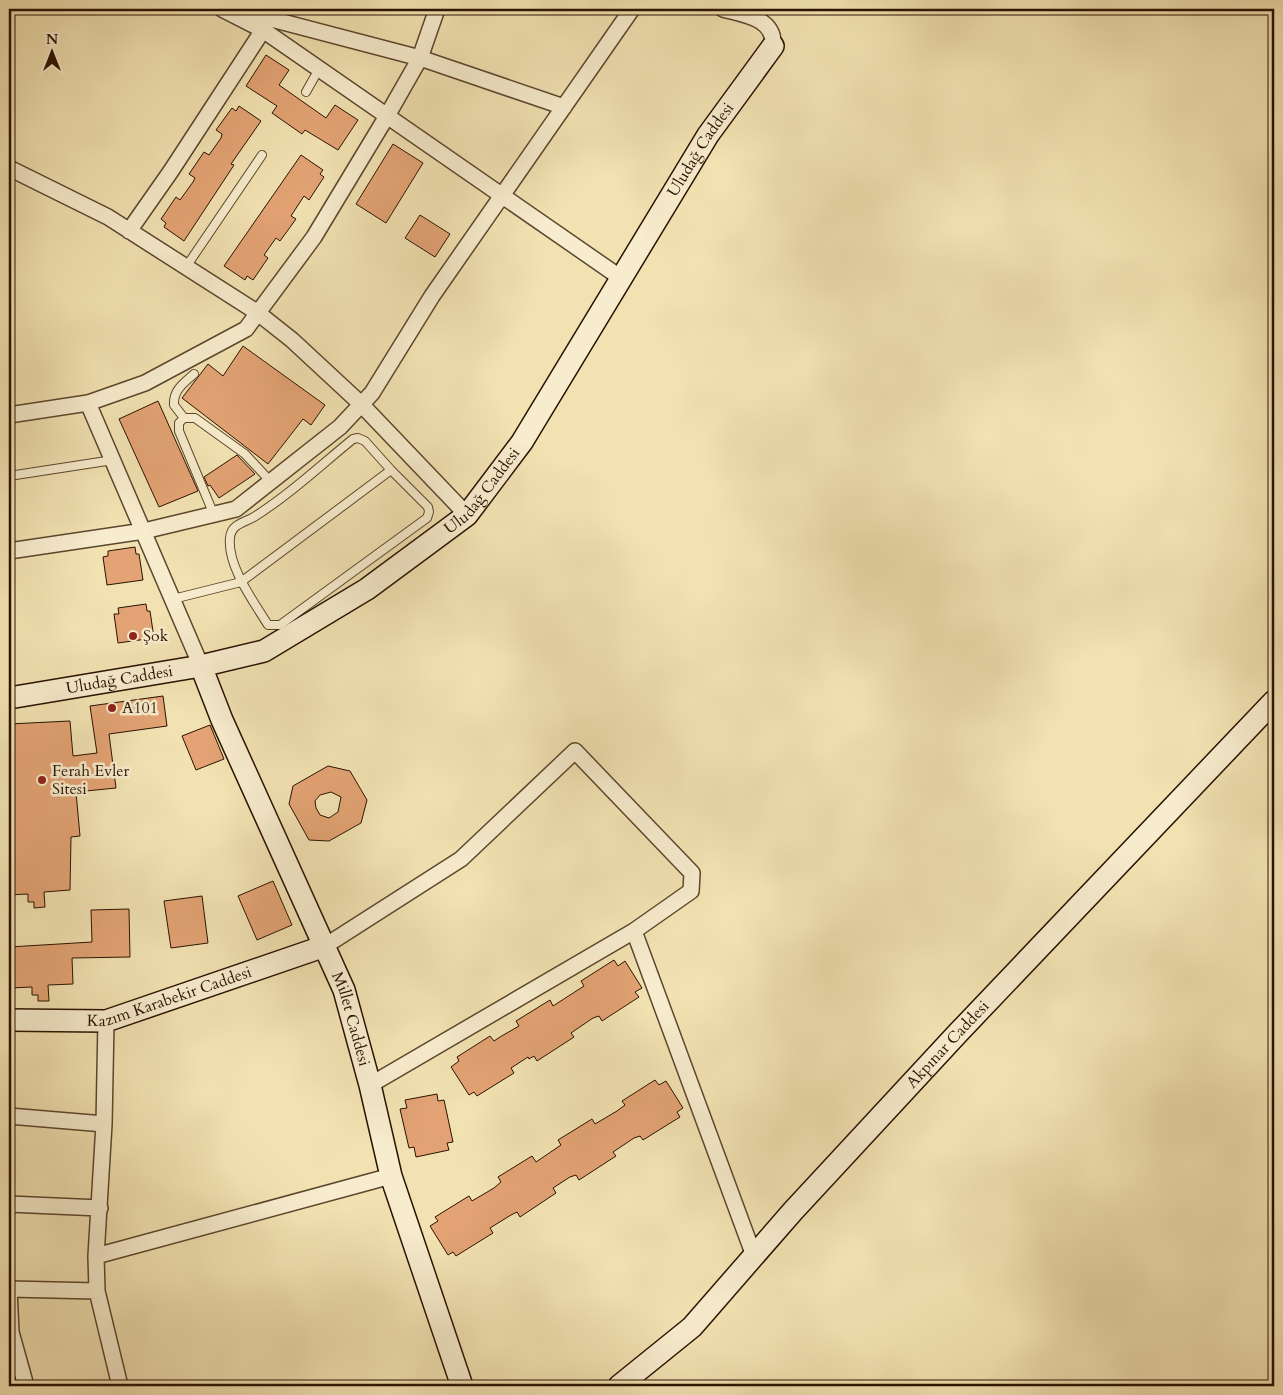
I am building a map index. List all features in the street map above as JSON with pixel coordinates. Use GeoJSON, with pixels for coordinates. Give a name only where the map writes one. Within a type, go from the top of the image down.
{"type":"FeatureCollection","features":[{"type":"Feature","properties":{"kind":"street"},"geometry":{"type":"LineString","coordinates":[[222,9],[263,30],[621,278]]}},
{"type":"Feature","properties":{"kind":"street"},"geometry":{"type":"LineString","coordinates":[[231,9],[420,58],[564,107]]}},
{"type":"Feature","properties":{"kind":"street"},"geometry":{"type":"LineString","coordinates":[[9,415],[88,403],[145,383],[246,329],[314,237],[388,116],[420,58],[437,9]]}},
{"type":"Feature","properties":{"kind":"street"},"geometry":{"type":"LineString","coordinates":[[9,551],[144,531],[236,509],[340,428],[372,393],[432,296],[632,9]]}},
{"type":"Feature","properties":{"kind":"street"},"geometry":{"type":"LineString","coordinates":[[723,9],[758,18],[770,28],[774,36],[773,46]]}},
{"type":"Feature","properties":{"kind":"street"},"geometry":{"type":"LineString","coordinates":[[129,231],[171,171],[263,30]]}},
{"type":"Feature","properties":{"kind":"street","name":"Uludağ Caddesi"},"geometry":{"type":"LineString","coordinates":[[9,698],[201,666],[264,651],[367,589],[467,515],[522,442],[708,135],[773,46]]}},
{"type":"Feature","properties":{"kind":"street"},"geometry":{"type":"LineString","coordinates":[[9,168],[108,217],[258,313],[292,340],[361,404],[467,515]]}},
{"type":"Feature","properties":{"kind":"street"},"geometry":{"type":"LineString","coordinates":[[88,403],[201,666]]}},
{"type":"Feature","properties":{"kind":"street","name":"Millet Caddesi"},"geometry":{"type":"LineString","coordinates":[[201,666],[246,773],[344,990],[370,1085],[391,1176],[462,1386]]}},
{"type":"Feature","properties":{"kind":"street","name":"Akpınar Caddesi"},"geometry":{"type":"LineString","coordinates":[[619,1386],[692,1327],[754,1256],[957,1034],[1274,701]]}},
{"type":"Feature","properties":{"kind":"street"},"geometry":{"type":"LineString","coordinates":[[325,946],[461,859],[575,751],[692,873],[690,891],[634,932],[370,1085]]}},
{"type":"Feature","properties":{"kind":"street"},"geometry":{"type":"LineString","coordinates":[[634,932],[754,1256]]}},
{"type":"Feature","properties":{"kind":"street","name":"Kazım Karabekir Caddesi"},"geometry":{"type":"LineString","coordinates":[[9,1020],[106,1020],[325,946]]}},
{"type":"Feature","properties":{"kind":"street"},"geometry":{"type":"LineString","coordinates":[[106,1020],[104,1124],[96,1256],[97,1291],[120,1386]]}},
{"type":"Feature","properties":{"kind":"street"},"geometry":{"type":"LineString","coordinates":[[9,1116],[104,1124]]}},
{"type":"Feature","properties":{"kind":"street"},"geometry":{"type":"LineString","coordinates":[[96,1256],[391,1176]]}},
{"type":"Feature","properties":{"kind":"street"},"geometry":{"type":"LineString","coordinates":[[9,1204],[100,1208]]}},
{"type":"Feature","properties":{"kind":"street"},"geometry":{"type":"LineString","coordinates":[[19,1380],[11,1332],[9,1289],[97,1291]]}},
{"type":"Feature","properties":{"kind":"lane"},"geometry":{"type":"LineString","coordinates":[[306,92],[319,70]]}},
{"type":"Feature","properties":{"kind":"lane"},"geometry":{"type":"LineString","coordinates":[[186,268],[262,155]]}},
{"type":"Feature","properties":{"kind":"lane"},"geometry":{"type":"LineString","coordinates":[[184,418],[174,405],[175,396],[178,389],[194,374]]}},
{"type":"Feature","properties":{"kind":"lane"},"geometry":{"type":"LineString","coordinates":[[214,515],[179,431],[179,423],[184,418],[195,418],[245,454],[270,482]]}},
{"type":"Feature","properties":{"kind":"lane"},"geometry":{"type":"LineString","coordinates":[[353,439],[365,441],[428,507],[427,518],[280,625],[268,625],[241,582],[231,547],[230,539],[234,528],[272,505],[353,439]]}},
{"type":"Feature","properties":{"kind":"lane"},"geometry":{"type":"LineString","coordinates":[[9,476],[113,460]]}},
{"type":"Feature","properties":{"kind":"lane"},"geometry":{"type":"LineString","coordinates":[[173,600],[241,582],[391,470]]}},
{"type":"Feature","properties":{"kind":"building"},"geometry":{"type":"Polygon","coordinates":[[[266,55],[289,70],[279,85],[326,118],[335,105],[358,120],[338,150],[305,130],[302,134],[272,113],[277,106],[246,86],[266,55]]]}},
{"type":"Feature","properties":{"kind":"building"},"geometry":{"type":"Polygon","coordinates":[[[239,106],[261,121],[231,164],[234,165],[184,241],[164,227],[166,223],[161,219],[176,197],[180,200],[193,182],[195,178],[189,174],[204,152],[209,155],[221,138],[222,134],[216,130],[232,108],[236,111],[239,106]]]}},
{"type":"Feature","properties":{"kind":"building"},"geometry":{"type":"Polygon","coordinates":[[[393,144],[423,163],[386,223],[356,204],[393,144]]]}},
{"type":"Feature","properties":{"kind":"building"},"geometry":{"type":"Polygon","coordinates":[[[301,155],[323,170],[320,174],[324,177],[309,200],[304,196],[291,216],[296,219],[280,241],[276,238],[264,255],[268,258],[253,280],[247,276],[245,280],[224,266],[301,155]]]}},
{"type":"Feature","properties":{"kind":"building"},"geometry":{"type":"Polygon","coordinates":[[[420,215],[450,234],[435,257],[405,238],[420,215]]]}},
{"type":"Feature","properties":{"kind":"building"},"geometry":{"type":"Polygon","coordinates":[[[243,346],[325,405],[311,425],[303,419],[268,464],[182,398],[208,364],[223,376],[243,346]]]}},
{"type":"Feature","properties":{"kind":"building"},"geometry":{"type":"Polygon","coordinates":[[[158,401],[198,491],[159,507],[119,419],[158,401]]]}},
{"type":"Feature","properties":{"kind":"building"},"geometry":{"type":"Polygon","coordinates":[[[237,455],[255,474],[219,498],[210,485],[208,486],[204,477],[237,455]]]}},
{"type":"Feature","properties":{"kind":"building"},"geometry":{"type":"Polygon","coordinates":[[[135,547],[136,554],[139,554],[143,580],[107,585],[103,557],[108,556],[108,551],[135,547]]]}},
{"type":"Feature","properties":{"kind":"building"},"geometry":{"type":"Polygon","coordinates":[[[146,604],[147,611],[150,611],[154,638],[118,643],[114,614],[119,614],[118,608],[146,604]]]}},
{"type":"Feature","properties":{"kind":"building"},"geometry":{"type":"Polygon","coordinates":[[[163,696],[167,726],[109,734],[116,788],[76,792],[80,836],[71,837],[70,890],[44,892],[45,907],[34,908],[34,902],[28,902],[28,894],[9,895],[9,724],[70,721],[73,756],[97,753],[90,706],[163,696]]]}},
{"type":"Feature","properties":{"kind":"building"},"geometry":{"type":"Polygon","coordinates":[[[210,725],[224,759],[196,770],[182,736],[210,725]]]}},
{"type":"Feature","properties":{"kind":"building"},"geometry":{"type":"Polygon","coordinates":[[[328,766],[350,771],[367,800],[361,823],[329,841],[309,840],[289,804],[293,786],[328,766]],[[331,792],[320,795],[315,801],[320,815],[329,818],[338,812],[341,797],[331,792]]]}},
{"type":"Feature","properties":{"kind":"building"},"geometry":{"type":"Polygon","coordinates":[[[273,881],[292,925],[257,940],[238,896],[273,881]]]}},
{"type":"Feature","properties":{"kind":"building"},"geometry":{"type":"Polygon","coordinates":[[[202,896],[208,943],[171,948],[164,901],[202,896]]]}},
{"type":"Feature","properties":{"kind":"building"},"geometry":{"type":"Polygon","coordinates":[[[129,909],[130,957],[72,958],[73,984],[48,985],[49,1001],[38,1001],[38,995],[32,995],[32,987],[10,988],[9,947],[92,942],[91,910],[129,909]]]}},
{"type":"Feature","properties":{"kind":"building"},"geometry":{"type":"Polygon","coordinates":[[[614,960],[618,966],[625,961],[642,988],[635,992],[639,997],[602,1021],[599,1016],[593,1018],[571,1033],[574,1037],[537,1061],[534,1056],[529,1059],[528,1057],[511,1068],[514,1073],[477,1096],[474,1092],[469,1095],[451,1067],[459,1061],[457,1057],[490,1036],[494,1041],[519,1026],[516,1021],[550,1000],[553,1006],[584,986],[581,981],[614,960]]]}},
{"type":"Feature","properties":{"kind":"building"},"geometry":{"type":"Polygon","coordinates":[[[655,1080],[659,1085],[666,1081],[683,1108],[677,1112],[680,1117],[643,1140],[640,1136],[634,1138],[613,1152],[616,1156],[579,1180],[576,1175],[570,1177],[553,1188],[556,1193],[520,1217],[517,1212],[511,1215],[490,1228],[493,1233],[456,1256],[453,1252],[448,1255],[430,1226],[438,1221],[435,1217],[469,1196],[472,1201],[494,1188],[501,1182],[498,1177],[532,1156],[536,1162],[561,1145],[558,1140],[592,1119],[595,1124],[617,1111],[625,1105],[622,1101],[655,1080]]]}},
{"type":"Feature","properties":{"kind":"building"},"geometry":{"type":"Polygon","coordinates":[[[437,1094],[438,1101],[444,1100],[453,1142],[447,1143],[449,1150],[416,1157],[414,1147],[409,1148],[400,1109],[407,1108],[405,1100],[437,1094]]]}},
{"type":"Feature","properties":{"kind":"place","name":"Şok"},"geometry":{"type":"Point","coordinates":[133,636]}},
{"type":"Feature","properties":{"kind":"place","name":"A101"},"geometry":{"type":"Point","coordinates":[112,708]}},
{"type":"Feature","properties":{"kind":"place","name":"Ferah Evler Sitesi"},"geometry":{"type":"Point","coordinates":[42,780]}}]}
